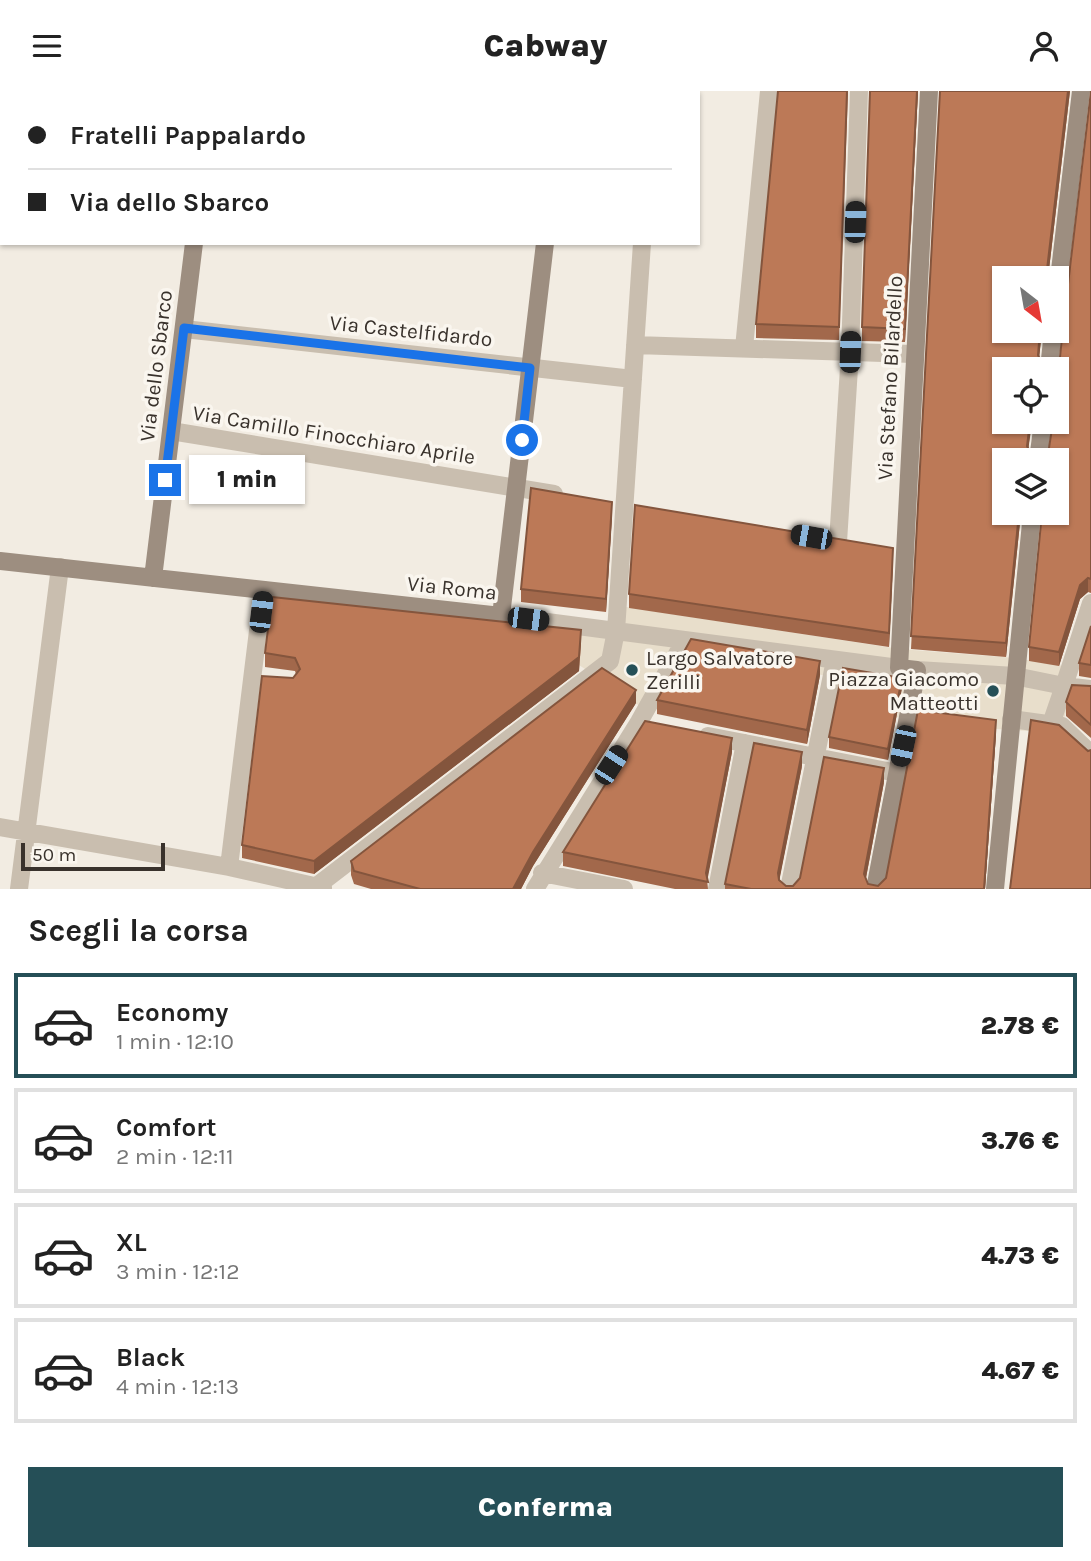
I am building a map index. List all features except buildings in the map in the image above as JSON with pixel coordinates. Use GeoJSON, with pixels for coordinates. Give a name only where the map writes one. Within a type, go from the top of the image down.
{"type":"FeatureCollection","features":[{"type":"Feature","properties":{"kind":"main road","name":"Via Stefano Bilardello"},"geometry":{"type":"LineString","coordinates":[[875,889],[897,773],[917,711],[908,669],[897,551],[913,354],[929,91]]}},
{"type":"Feature","properties":{"kind":"main road"},"geometry":{"type":"LineString","coordinates":[[1061,266],[1081,91]]}},
{"type":"Feature","properties":{"kind":"main road","name":"Via dello Sbarco"},"geometry":{"type":"LineString","coordinates":[[153,578],[194,245]]}},
{"type":"Feature","properties":{"kind":"main road"},"geometry":{"type":"LineString","coordinates":[[501,616],[545,245]]}},
{"type":"Feature","properties":{"kind":"main road"},"geometry":{"type":"LineString","coordinates":[[995,889],[1007,724],[1031,525]]}},
{"type":"Feature","properties":{"kind":"main road","name":"Via Roma"},"geometry":{"type":"LineString","coordinates":[[0,561],[501,616]]}},
{"type":"Feature","properties":{"kind":"street"},"geometry":{"type":"LineString","coordinates":[[744,348],[769,91]]}},
{"type":"Feature","properties":{"kind":"street"},"geometry":{"type":"LineString","coordinates":[[838,542],[850,352],[859,91]]}},
{"type":"Feature","properties":{"kind":"street"},"geometry":{"type":"LineString","coordinates":[[0,827],[229,867],[318,888],[610,661],[616,631],[642,245]]}},
{"type":"Feature","properties":{"kind":"street","name":"Via Castelfidardo"},"geometry":{"type":"LineString","coordinates":[[184,328],[634,379]]}},
{"type":"Feature","properties":{"kind":"street"},"geometry":{"type":"LineString","coordinates":[[635,345],[913,354]]}},
{"type":"Feature","properties":{"kind":"street","name":"Via Camillo Finocchiaro Aprile"},"geometry":{"type":"LineString","coordinates":[[171,431],[570,497]]}},
{"type":"Feature","properties":{"kind":"street"},"geometry":{"type":"LineString","coordinates":[[19,889],[60,567]]}},
{"type":"Feature","properties":{"kind":"street"},"geometry":{"type":"LineString","coordinates":[[229,867],[259,678],[263,590]]}},
{"type":"Feature","properties":{"kind":"street"},"geometry":{"type":"LineString","coordinates":[[1057,725],[1066,679],[1087,634],[1091,603]]}},
{"type":"Feature","properties":{"kind":"street","name":"Via Roma"},"geometry":{"type":"LineString","coordinates":[[501,616],[685,640],[833,668],[908,669]]}},
{"type":"Feature","properties":{"kind":"street"},"geometry":{"type":"LineString","coordinates":[[624,889],[539,881],[646,724],[685,640]]}},
{"type":"Feature","properties":{"kind":"street"},"geometry":{"type":"LineString","coordinates":[[789,889],[833,668]]}},
{"type":"Feature","properties":{"kind":"street"},"geometry":{"type":"LineString","coordinates":[[908,669],[1066,679],[1091,689]]}},
{"type":"Feature","properties":{"kind":"street"},"geometry":{"type":"LineString","coordinates":[[1007,724],[1057,725],[1091,754]]}},
{"type":"Feature","properties":{"kind":"street"},"geometry":{"type":"LineString","coordinates":[[692,733],[897,773]]}},
{"type":"Feature","properties":{"kind":"street"},"geometry":{"type":"LineString","coordinates":[[717,889],[745,743]]}},
{"type":"Feature","properties":{"kind":"shaded area"},"geometry":{"type":"Polygon","coordinates":[[[626,607],[900,649],[1016,658],[1063,666],[1071,694],[1062,726],[1031,731],[996,729],[897,717],[902,689],[690,652],[653,715],[579,665],[582,627],[623,632],[626,607]]]}},
{"type":"Feature","properties":{"kind":"place","name":"Largo Salvatore Zerilli"},"geometry":{"type":"Point","coordinates":[632,670]}},
{"type":"Feature","properties":{"kind":"place","name":"Piazza Giacomo Matteotti"},"geometry":{"type":"Point","coordinates":[993,691]}},
{"type":"Feature","properties":{"kind":"route"},"geometry":{"type":"LineString","coordinates":[[165,480],[184,328],[530,368],[522,440]]}}]}
